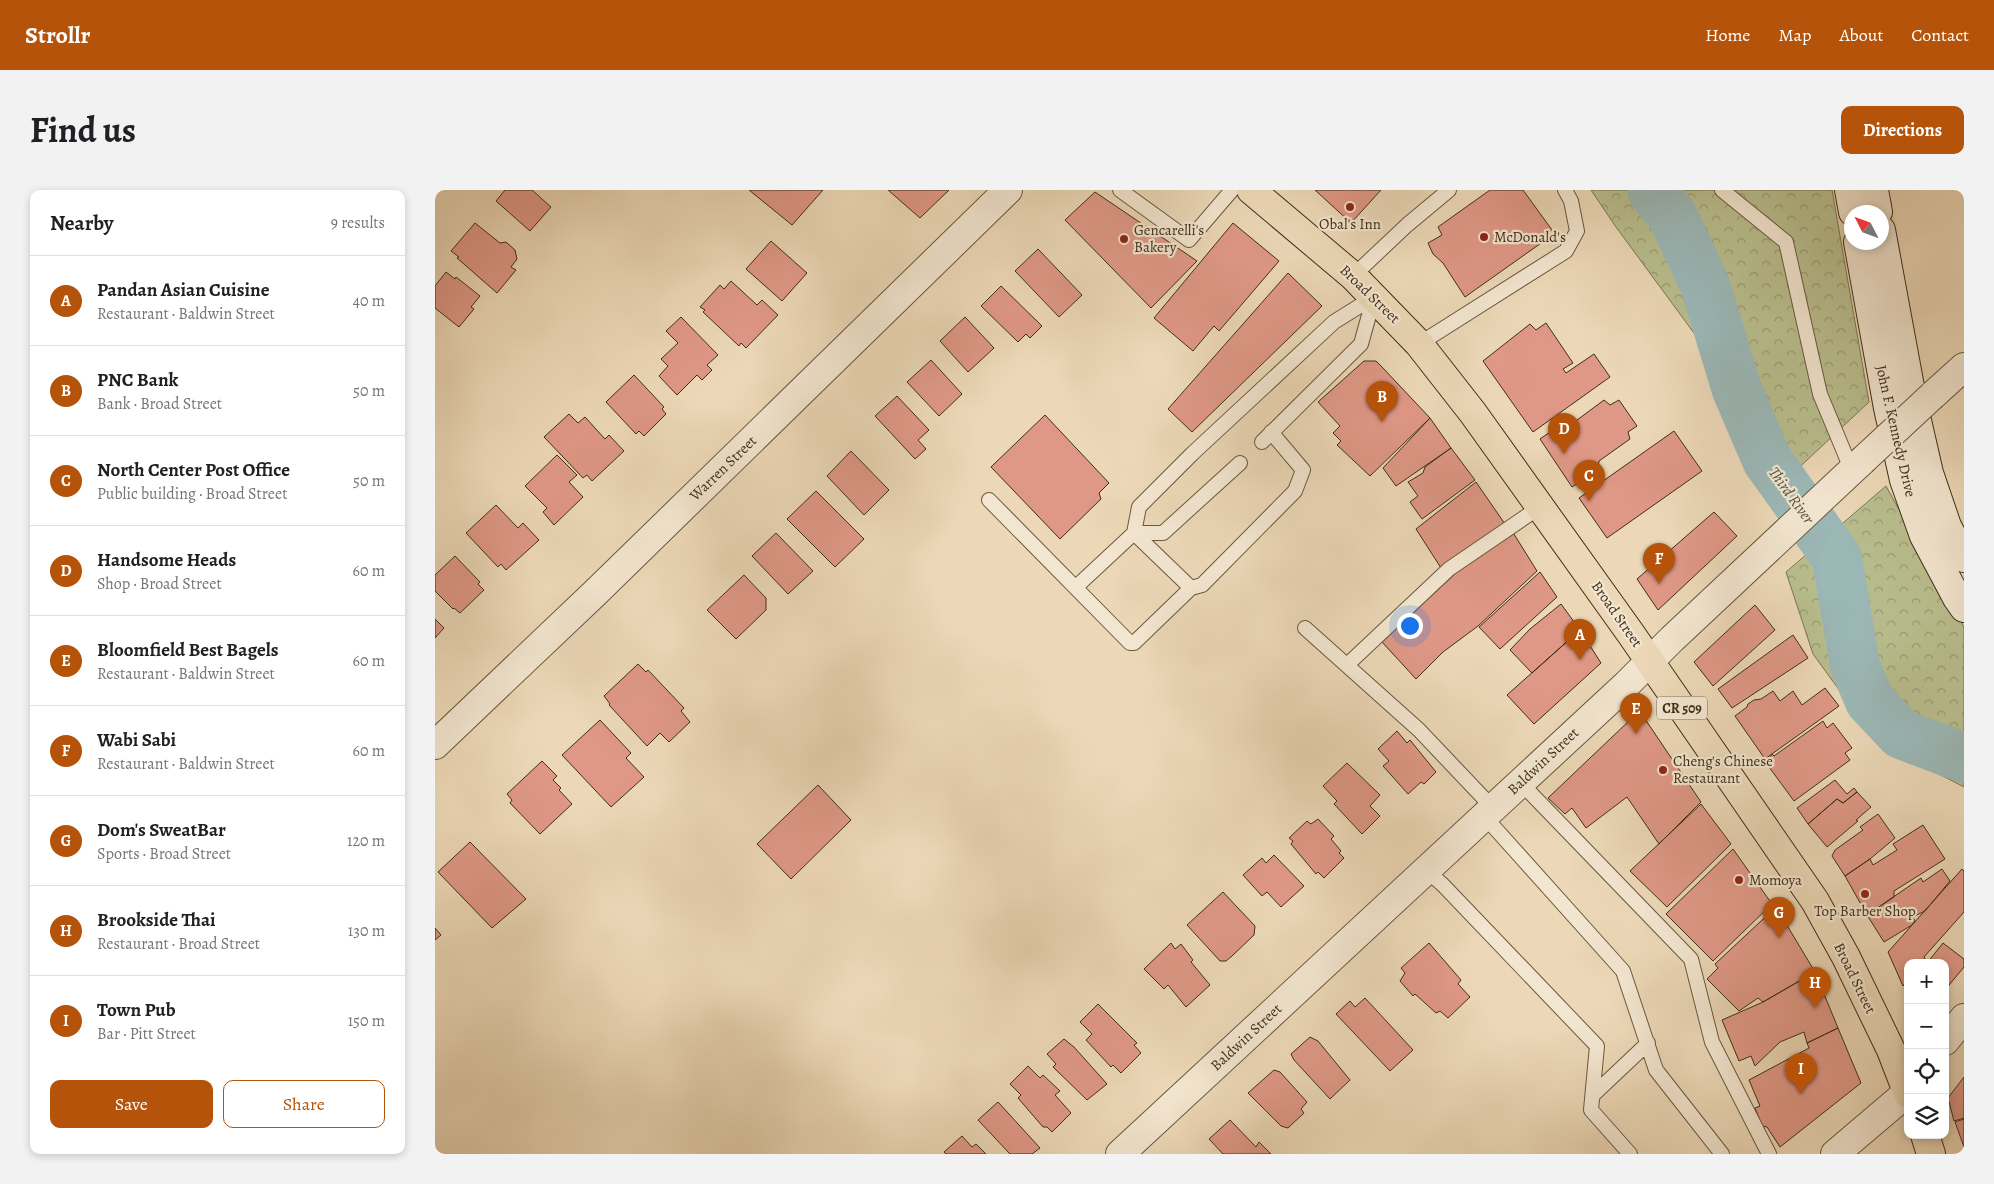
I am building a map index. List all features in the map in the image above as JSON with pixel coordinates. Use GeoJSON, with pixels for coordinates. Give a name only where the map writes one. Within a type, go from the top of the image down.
{"type":"FeatureCollection","features":[{"type":"Feature","properties":{"kind":"main road","name":"Broad Street"},"geometry":{"type":"LineString","coordinates":[[1251,190],[1353,276],[1374,297],[1419,344],[1473,413],[1650,661],[1815,901],[1891,1050],[1904,1083]]}},
{"type":"Feature","properties":{"kind":"main road"},"geometry":{"type":"LineString","coordinates":[[1926,1139],[1931,1154]]}},
{"type":"Feature","properties":{"kind":"street","name":"Warren Street"},"geometry":{"type":"LineString","coordinates":[[435,745],[595,594],[1008,190]]}},
{"type":"Feature","properties":{"kind":"street"},"geometry":{"type":"LineString","coordinates":[[1849,190],[1852,205]]}},
{"type":"Feature","properties":{"kind":"street"},"geometry":{"type":"LineString","coordinates":[[1874,190],[1877,205]]}},
{"type":"Feature","properties":{"kind":"street","name":"John F. Kennedy Drive"},"geometry":{"type":"LineString","coordinates":[[1859,250],[1888,408],[1904,480],[1924,536],[1964,608]]}},
{"type":"Feature","properties":{"kind":"street","name":"John F. Kennedy Drive"},"geometry":{"type":"LineString","coordinates":[[1885,250],[1913,403],[1929,473],[1947,526],[1964,558]]}},
{"type":"Feature","properties":{"kind":"street","name":"Baldwin Street"},"geometry":{"type":"LineString","coordinates":[[1121,1154],[1964,367]]}},
{"type":"Feature","properties":{"kind":"street"},"geometry":{"type":"LineString","coordinates":[[1949,1036],[1964,1018]]}},
{"type":"Feature","properties":{"kind":"street"},"geometry":{"type":"LineString","coordinates":[[1835,1154],[1907,1094]]}},
{"type":"Feature","properties":{"kind":"lane"},"geometry":{"type":"LineString","coordinates":[[1120,190],[1189,240],[1233,190]]}},
{"type":"Feature","properties":{"kind":"lane"},"geometry":{"type":"LineString","coordinates":[[1353,276],[1407,225],[1449,190]]}},
{"type":"Feature","properties":{"kind":"lane"},"geometry":{"type":"LineString","coordinates":[[1419,344],[1566,251],[1577,232],[1571,201],[1565,190]]}},
{"type":"Feature","properties":{"kind":"lane"},"geometry":{"type":"LineString","coordinates":[[1722,190],[1786,242],[1820,394],[1857,466]]}},
{"type":"Feature","properties":{"kind":"lane"},"geometry":{"type":"LineString","coordinates":[[989,500],[1134,644],[1191,588],[1202,584],[1295,491],[1303,470],[1267,437],[1361,344],[1374,297]]}},
{"type":"Feature","properties":{"kind":"lane"},"geometry":{"type":"LineString","coordinates":[[1076,587],[1134,533],[1139,506],[1187,459],[1334,322],[1374,297]]}},
{"type":"Feature","properties":{"kind":"lane"},"geometry":{"type":"LineString","coordinates":[[1134,533],[1163,533],[1240,463]]}},
{"type":"Feature","properties":{"kind":"lane"},"geometry":{"type":"LineString","coordinates":[[1347,665],[1449,569],[1540,507]]}},
{"type":"Feature","properties":{"kind":"lane"},"geometry":{"type":"LineString","coordinates":[[1134,533],[1191,588]]}},
{"type":"Feature","properties":{"kind":"lane"},"geometry":{"type":"LineString","coordinates":[[1305,628],[1419,730],[1623,970],[1657,1070],[1721,1154]]}},
{"type":"Feature","properties":{"kind":"lane"},"geometry":{"type":"LineString","coordinates":[[1521,782],[1691,959],[1713,1042],[1769,1154]]}},
{"type":"Feature","properties":{"kind":"lane"},"geometry":{"type":"LineString","coordinates":[[1427,870],[1597,1046],[1591,1110],[1630,1154]]}},
{"type":"Feature","properties":{"kind":"lane"},"geometry":{"type":"LineString","coordinates":[[1593,1095],[1648,1043]]}},
{"type":"Feature","properties":{"kind":"green space"},"geometry":{"type":"Polygon","coordinates":[[[1591,190],[1832,190],[1869,402],[1774,491],[1702,344],[1591,190]]]}},
{"type":"Feature","properties":{"kind":"green space"},"geometry":{"type":"Polygon","coordinates":[[[1886,486],[1964,627],[1964,787],[1877,742],[1813,654],[1786,572],[1886,486]]]}},
{"type":"Feature","properties":{"kind":"building"},"geometry":{"type":"Polygon","coordinates":[[[505,190],[532,190],[551,207],[530,231],[496,201],[505,190]]]}},
{"type":"Feature","properties":{"kind":"building"},"geometry":{"type":"Polygon","coordinates":[[[749,190],[823,190],[792,225],[749,190]]]}},
{"type":"Feature","properties":{"kind":"building"},"geometry":{"type":"Polygon","coordinates":[[[888,190],[949,190],[920,218],[888,190]]]}},
{"type":"Feature","properties":{"kind":"building","name":"Obal's Inn"},"geometry":{"type":"Polygon","coordinates":[[[1315,190],[1381,190],[1351,223],[1315,190]]]}},
{"type":"Feature","properties":{"kind":"building"},"geometry":{"type":"Polygon","coordinates":[[[1490,190],[1523,190],[1552,230],[1539,238],[1544,241],[1465,297],[1443,263],[1433,254],[1428,243],[1442,235],[1438,227],[1490,190]]]}},
{"type":"Feature","properties":{"kind":"building","name":"Gencarelli's Bakery"},"geometry":{"type":"Polygon","coordinates":[[[1095,192],[1197,261],[1151,308],[1065,220],[1095,192]]]}},
{"type":"Feature","properties":{"kind":"building"},"geometry":{"type":"Polygon","coordinates":[[[475,223],[500,243],[506,242],[515,250],[517,259],[511,267],[516,270],[497,293],[451,251],[475,223]]]}},
{"type":"Feature","properties":{"kind":"building"},"geometry":{"type":"Polygon","coordinates":[[[1233,223],[1279,261],[1219,331],[1214,326],[1193,351],[1154,318],[1233,223]]]}},
{"type":"Feature","properties":{"kind":"building"},"geometry":{"type":"Polygon","coordinates":[[[771,241],[807,273],[782,301],[746,269],[771,241]]]}},
{"type":"Feature","properties":{"kind":"building"},"geometry":{"type":"Polygon","coordinates":[[[1038,249],[1082,295],[1059,317],[1015,271],[1038,249]]]}},
{"type":"Feature","properties":{"kind":"building"},"geometry":{"type":"Polygon","coordinates":[[[446,272],[455,279],[456,277],[480,296],[471,307],[474,309],[459,327],[435,308],[435,286],[446,272]]]}},
{"type":"Feature","properties":{"kind":"building"},"geometry":{"type":"Polygon","coordinates":[[[1288,273],[1322,306],[1192,432],[1168,409],[1288,273]]]}},
{"type":"Feature","properties":{"kind":"building"},"geometry":{"type":"Polygon","coordinates":[[[731,281],[757,305],[762,300],[778,315],[746,348],[741,343],[739,346],[700,307],[720,285],[724,289],[731,281]]]}},
{"type":"Feature","properties":{"kind":"building"},"geometry":{"type":"Polygon","coordinates":[[[1001,286],[1042,326],[1030,338],[1026,334],[1018,342],[981,306],[1001,286]]]}},
{"type":"Feature","properties":{"kind":"building"},"geometry":{"type":"Polygon","coordinates":[[[681,317],[718,355],[707,365],[712,370],[702,380],[697,375],[677,395],[659,376],[668,366],[661,359],[678,343],[666,331],[681,317]]]}},
{"type":"Feature","properties":{"kind":"building"},"geometry":{"type":"Polygon","coordinates":[[[965,317],[994,348],[968,372],[940,341],[965,317]]]}},
{"type":"Feature","properties":{"kind":"building"},"geometry":{"type":"Polygon","coordinates":[[[1546,323],[1573,363],[1563,369],[1566,373],[1594,354],[1610,377],[1533,432],[1483,361],[1530,324],[1536,330],[1546,323]]]}},
{"type":"Feature","properties":{"kind":"building"},"geometry":{"type":"Polygon","coordinates":[[[931,360],[962,394],[939,416],[907,382],[931,360]]]}},
{"type":"Feature","properties":{"kind":"building"},"geometry":{"type":"Polygon","coordinates":[[[1364,361],[1376,361],[1430,418],[1370,476],[1337,445],[1341,441],[1333,433],[1340,426],[1318,402],[1364,361]]]}},
{"type":"Feature","properties":{"kind":"building"},"geometry":{"type":"Polygon","coordinates":[[[634,375],[664,407],[662,409],[666,414],[644,436],[639,431],[636,434],[606,402],[634,375]]]}},
{"type":"Feature","properties":{"kind":"building"},"geometry":{"type":"Polygon","coordinates":[[[897,396],[929,430],[918,440],[926,449],[915,459],[875,416],[897,396]]]}},
{"type":"Feature","properties":{"kind":"building"},"geometry":{"type":"Polygon","coordinates":[[[1604,400],[1610,405],[1619,400],[1637,426],[1628,432],[1630,439],[1599,461],[1598,470],[1572,487],[1540,439],[1566,421],[1573,423],[1604,400]]]}},
{"type":"Feature","properties":{"kind":"building"},"geometry":{"type":"Polygon","coordinates":[[[569,414],[578,423],[585,417],[605,439],[609,435],[624,451],[592,481],[587,475],[583,478],[544,437],[569,414]]]}},
{"type":"Feature","properties":{"kind":"building"},"geometry":{"type":"Polygon","coordinates":[[[1045,415],[1109,483],[1099,493],[1101,499],[1060,539],[991,467],[1045,415]]]}},
{"type":"Feature","properties":{"kind":"building"},"geometry":{"type":"Polygon","coordinates":[[[1430,418],[1451,448],[1396,486],[1383,468],[1430,418]]]}},
{"type":"Feature","properties":{"kind":"building"},"geometry":{"type":"Polygon","coordinates":[[[1674,431],[1702,471],[1607,538],[1579,498],[1674,431]]]}},
{"type":"Feature","properties":{"kind":"building"},"geometry":{"type":"Polygon","coordinates":[[[1451,448],[1475,480],[1422,519],[1410,502],[1418,496],[1408,482],[1423,473],[1425,467],[1451,448]]]}},
{"type":"Feature","properties":{"kind":"building"},"geometry":{"type":"Polygon","coordinates":[[[851,451],[889,490],[864,515],[827,476],[851,451]]]}},
{"type":"Feature","properties":{"kind":"building"},"geometry":{"type":"Polygon","coordinates":[[[557,455],[577,475],[569,482],[583,497],[554,525],[543,512],[547,508],[525,486],[557,455]]]}},
{"type":"Feature","properties":{"kind":"building"},"geometry":{"type":"Polygon","coordinates":[[[1476,482],[1505,524],[1441,568],[1416,529],[1476,482]]]}},
{"type":"Feature","properties":{"kind":"building"},"geometry":{"type":"Polygon","coordinates":[[[816,491],[864,539],[835,567],[787,519],[816,491]]]}},
{"type":"Feature","properties":{"kind":"building"},"geometry":{"type":"Polygon","coordinates":[[[496,505],[518,528],[523,523],[539,540],[506,570],[501,564],[498,567],[466,533],[496,505]]]}},
{"type":"Feature","properties":{"kind":"building"},"geometry":{"type":"Polygon","coordinates":[[[1714,512],[1737,536],[1658,610],[1637,579],[1714,512]]]}},
{"type":"Feature","properties":{"kind":"building"},"geometry":{"type":"Polygon","coordinates":[[[1512,531],[1537,571],[1478,626],[1443,652],[1416,679],[1382,642],[1458,571],[1512,531]]]}},
{"type":"Feature","properties":{"kind":"building"},"geometry":{"type":"Polygon","coordinates":[[[776,533],[813,571],[788,594],[752,556],[776,533]]]}},
{"type":"Feature","properties":{"kind":"building"},"geometry":{"type":"Polygon","coordinates":[[[455,556],[480,582],[478,584],[484,590],[460,613],[453,609],[435,591],[435,575],[455,556]]]}},
{"type":"Feature","properties":{"kind":"building"},"geometry":{"type":"Polygon","coordinates":[[[1540,572],[1557,597],[1500,649],[1479,627],[1540,572]]]}},
{"type":"Feature","properties":{"kind":"building"},"geometry":{"type":"Polygon","coordinates":[[[744,575],[766,598],[766,610],[736,639],[707,610],[744,575]]]}},
{"type":"Feature","properties":{"kind":"building"},"geometry":{"type":"Polygon","coordinates":[[[1561,604],[1580,630],[1532,673],[1510,650],[1530,629],[1561,604]]]}},
{"type":"Feature","properties":{"kind":"building"},"geometry":{"type":"Polygon","coordinates":[[[1755,605],[1775,630],[1713,686],[1694,662],[1755,605]]]}},
{"type":"Feature","properties":{"kind":"building"},"geometry":{"type":"Polygon","coordinates":[[[435,619],[444,628],[435,638],[435,619]]]}},
{"type":"Feature","properties":{"kind":"building"},"geometry":{"type":"Polygon","coordinates":[[[1580,630],[1601,663],[1534,724],[1507,695],[1580,630]]]}},
{"type":"Feature","properties":{"kind":"building"},"geometry":{"type":"Polygon","coordinates":[[[1793,635],[1808,658],[1732,708],[1718,689],[1793,635]]]}},
{"type":"Feature","properties":{"kind":"building"},"geometry":{"type":"Polygon","coordinates":[[[638,664],[646,672],[648,670],[684,708],[681,711],[690,722],[669,742],[660,733],[647,746],[609,705],[604,696],[638,664]]]}},
{"type":"Feature","properties":{"kind":"building"},"geometry":{"type":"Polygon","coordinates":[[[1825,688],[1839,706],[1765,759],[1735,716],[1754,700],[1761,699],[1773,691],[1780,701],[1793,691],[1802,705],[1825,688]]]}},
{"type":"Feature","properties":{"kind":"building"},"geometry":{"type":"Polygon","coordinates":[[[1631,719],[1645,719],[1701,802],[1659,844],[1627,797],[1586,828],[1572,808],[1565,814],[1548,798],[1631,719]]]}},
{"type":"Feature","properties":{"kind":"building"},"geometry":{"type":"Polygon","coordinates":[[[600,720],[631,753],[626,758],[644,777],[611,807],[562,755],[600,720]]]}},
{"type":"Feature","properties":{"kind":"building"},"geometry":{"type":"Polygon","coordinates":[[[1823,721],[1827,728],[1833,723],[1852,748],[1845,753],[1850,760],[1794,801],[1766,763],[1772,754],[1774,756],[1823,721]]]}},
{"type":"Feature","properties":{"kind":"building"},"geometry":{"type":"Polygon","coordinates":[[[1397,731],[1407,743],[1410,740],[1436,772],[1424,784],[1421,782],[1408,794],[1383,766],[1389,761],[1378,749],[1397,731]]]}},
{"type":"Feature","properties":{"kind":"building"},"geometry":{"type":"Polygon","coordinates":[[[542,761],[557,776],[553,780],[561,788],[559,790],[572,804],[540,834],[510,803],[512,800],[507,794],[542,761]]]}},
{"type":"Feature","properties":{"kind":"building"},"geometry":{"type":"Polygon","coordinates":[[[1347,763],[1380,795],[1370,806],[1380,816],[1362,834],[1334,804],[1337,801],[1323,786],[1347,763]]]}},
{"type":"Feature","properties":{"kind":"building"},"geometry":{"type":"Polygon","coordinates":[[[1835,780],[1847,794],[1854,788],[1857,792],[1843,803],[1837,799],[1808,824],[1797,808],[1835,780]]]}},
{"type":"Feature","properties":{"kind":"building"},"geometry":{"type":"Polygon","coordinates":[[[818,785],[851,820],[791,879],[757,844],[818,785]]]}},
{"type":"Feature","properties":{"kind":"building"},"geometry":{"type":"Polygon","coordinates":[[[1857,792],[1871,807],[1856,820],[1858,821],[1827,847],[1808,824],[1837,799],[1843,803],[1857,792]]]}},
{"type":"Feature","properties":{"kind":"building"},"geometry":{"type":"Polygon","coordinates":[[[1701,804],[1731,844],[1667,907],[1630,871],[1701,804]]]}},
{"type":"Feature","properties":{"kind":"building"},"geometry":{"type":"Polygon","coordinates":[[[1878,814],[1895,838],[1870,859],[1845,876],[1832,856],[1835,850],[1863,830],[1860,827],[1878,814]]]}},
{"type":"Feature","properties":{"kind":"building"},"geometry":{"type":"Polygon","coordinates":[[[1318,819],[1334,836],[1331,839],[1344,858],[1324,878],[1318,872],[1316,874],[1291,844],[1293,841],[1289,838],[1307,821],[1311,824],[1318,819]]]}},
{"type":"Feature","properties":{"kind":"building"},"geometry":{"type":"Polygon","coordinates":[[[1923,825],[1945,859],[1894,891],[1894,897],[1867,915],[1845,876],[1870,859],[1873,865],[1897,850],[1893,844],[1923,825]]]}},
{"type":"Feature","properties":{"kind":"building"},"geometry":{"type":"Polygon","coordinates":[[[470,842],[526,899],[492,928],[438,872],[470,842]]]}},
{"type":"Feature","properties":{"kind":"building"},"geometry":{"type":"Polygon","coordinates":[[[1733,849],[1772,904],[1713,961],[1666,914],[1733,849]]]}},
{"type":"Feature","properties":{"kind":"building"},"geometry":{"type":"Polygon","coordinates":[[[1274,855],[1304,886],[1281,907],[1267,892],[1262,896],[1243,875],[1262,858],[1266,863],[1274,855]]]}},
{"type":"Feature","properties":{"kind":"building"},"geometry":{"type":"Polygon","coordinates":[[[1942,869],[1950,881],[1925,911],[1913,917],[1915,921],[1912,925],[1884,942],[1867,915],[1921,878],[1923,882],[1942,869]]]}},
{"type":"Feature","properties":{"kind":"building"},"geometry":{"type":"Polygon","coordinates":[[[1962,869],[1964,871],[1964,912],[1924,957],[1925,959],[1904,959],[1903,986],[1888,952],[1962,869]]]}},
{"type":"Feature","properties":{"kind":"building"},"geometry":{"type":"Polygon","coordinates":[[[1223,892],[1255,926],[1254,935],[1226,961],[1220,961],[1187,925],[1223,892]]]}},
{"type":"Feature","properties":{"kind":"building"},"geometry":{"type":"Polygon","coordinates":[[[1776,907],[1815,972],[1763,1002],[1758,998],[1739,1011],[1707,979],[1718,968],[1715,964],[1776,907]]]}},
{"type":"Feature","properties":{"kind":"building"},"geometry":{"type":"Polygon","coordinates":[[[435,928],[441,935],[435,940],[435,928]]]}},
{"type":"Feature","properties":{"kind":"building"},"geometry":{"type":"Polygon","coordinates":[[[1171,943],[1175,949],[1181,944],[1193,960],[1191,962],[1210,985],[1186,1007],[1168,985],[1164,989],[1144,969],[1171,943]]]}},
{"type":"Feature","properties":{"kind":"building"},"geometry":{"type":"Polygon","coordinates":[[[1429,943],[1461,980],[1458,984],[1470,997],[1448,1018],[1440,1011],[1436,1013],[1415,994],[1413,996],[1400,981],[1405,973],[1401,968],[1429,943]]]}},
{"type":"Feature","properties":{"kind":"building"},"geometry":{"type":"Polygon","coordinates":[[[1943,943],[1964,959],[1964,967],[1949,985],[1949,959],[1930,959],[1943,943]]]}},
{"type":"Feature","properties":{"kind":"building"},"geometry":{"type":"Polygon","coordinates":[[[1815,972],[1838,1028],[1807,1043],[1804,1032],[1780,1042],[1755,1066],[1751,1056],[1739,1061],[1722,1020],[1763,1002],[1815,972]]]}},
{"type":"Feature","properties":{"kind":"building"},"geometry":{"type":"Polygon","coordinates":[[[1365,998],[1413,1050],[1390,1071],[1336,1014],[1350,1001],[1355,1007],[1365,998]]]}},
{"type":"Feature","properties":{"kind":"building"},"geometry":{"type":"Polygon","coordinates":[[[1098,1004],[1137,1043],[1134,1045],[1141,1053],[1121,1073],[1113,1065],[1111,1067],[1086,1040],[1092,1034],[1080,1022],[1098,1004]]]}},
{"type":"Feature","properties":{"kind":"building"},"geometry":{"type":"Polygon","coordinates":[[[1838,1028],[1861,1083],[1780,1147],[1767,1127],[1762,1126],[1755,1108],[1760,1106],[1749,1080],[1809,1048],[1807,1043],[1838,1028]]]}},
{"type":"Feature","properties":{"kind":"building"},"geometry":{"type":"Polygon","coordinates":[[[1310,1037],[1318,1041],[1350,1080],[1330,1099],[1294,1060],[1291,1054],[1310,1037]]]}},
{"type":"Feature","properties":{"kind":"building"},"geometry":{"type":"Polygon","coordinates":[[[1064,1039],[1074,1047],[1107,1084],[1087,1100],[1053,1067],[1056,1064],[1047,1054],[1064,1039]]]}},
{"type":"Feature","properties":{"kind":"building"},"geometry":{"type":"Polygon","coordinates":[[[1028,1066],[1040,1078],[1043,1075],[1060,1091],[1055,1095],[1071,1113],[1052,1132],[1047,1127],[1043,1127],[1018,1098],[1021,1095],[1010,1084],[1028,1066]]]}},
{"type":"Feature","properties":{"kind":"building"},"geometry":{"type":"Polygon","coordinates":[[[1274,1070],[1280,1072],[1307,1102],[1301,1109],[1304,1113],[1288,1128],[1281,1126],[1248,1093],[1274,1070]]]}},
{"type":"Feature","properties":{"kind":"building"},"geometry":{"type":"Polygon","coordinates":[[[1964,1077],[1964,1118],[1954,1121],[1949,1097],[1964,1077]]]}},
{"type":"Feature","properties":{"kind":"building"},"geometry":{"type":"Polygon","coordinates":[[[998,1102],[1040,1148],[1032,1154],[1010,1154],[978,1120],[998,1102]]]}},
{"type":"Feature","properties":{"kind":"building"},"geometry":{"type":"Polygon","coordinates":[[[1964,1119],[1964,1147],[1955,1122],[1964,1119]]]}},
{"type":"Feature","properties":{"kind":"building"},"geometry":{"type":"Polygon","coordinates":[[[1230,1120],[1256,1147],[1259,1142],[1271,1154],[1223,1154],[1209,1139],[1230,1120]]]}},
{"type":"Feature","properties":{"kind":"building"},"geometry":{"type":"Polygon","coordinates":[[[962,1136],[972,1147],[976,1144],[986,1154],[946,1154],[944,1152],[962,1136]]]}},
{"type":"Feature","properties":{"kind":"waterway","name":"Third River"},"geometry":{"type":"LineString","coordinates":[[1652,190],[1673,217],[1705,285],[1737,390],[1767,460],[1837,558],[1855,666],[1870,701],[1901,734],[1964,758]]}},
{"type":"Feature","properties":{"kind":"place","name":"Obal's Inn"},"geometry":{"type":"Point","coordinates":[1350,207]}},
{"type":"Feature","properties":{"kind":"place","name":"McDonald's"},"geometry":{"type":"Point","coordinates":[1484,237]}},
{"type":"Feature","properties":{"kind":"place","name":"Gencarelli's Bakery"},"geometry":{"type":"Point","coordinates":[1124,239]}},
{"type":"Feature","properties":{"kind":"place","name":"PNC Bank"},"geometry":{"type":"Point","coordinates":[1382,422]}},
{"type":"Feature","properties":{"kind":"place","name":"Handsome Heads"},"geometry":{"type":"Point","coordinates":[1564,454]}},
{"type":"Feature","properties":{"kind":"place","name":"North Center Post Office"},"geometry":{"type":"Point","coordinates":[1589,501]}},
{"type":"Feature","properties":{"kind":"place","name":"Wabi Sabi"},"geometry":{"type":"Point","coordinates":[1659,584]}},
{"type":"Feature","properties":{"kind":"place","name":"Pandan Asian Cuisine"},"geometry":{"type":"Point","coordinates":[1580,660]}},
{"type":"Feature","properties":{"kind":"place","name":"Bloomfield Best Bagels"},"geometry":{"type":"Point","coordinates":[1636,734]}},
{"type":"Feature","properties":{"kind":"place","name":"Cheng's Chinese Restaurant"},"geometry":{"type":"Point","coordinates":[1663,770]}},
{"type":"Feature","properties":{"kind":"place","name":"Momoya"},"geometry":{"type":"Point","coordinates":[1739,880]}},
{"type":"Feature","properties":{"kind":"place","name":"Top Barber Shop"},"geometry":{"type":"Point","coordinates":[1865,894]}},
{"type":"Feature","properties":{"kind":"place","name":"Dom's SweatBar"},"geometry":{"type":"Point","coordinates":[1779,938]}},
{"type":"Feature","properties":{"kind":"place","name":"Brookside Thai"},"geometry":{"type":"Point","coordinates":[1815,1008]}},
{"type":"Feature","properties":{"kind":"place","name":"Town Pub"},"geometry":{"type":"Point","coordinates":[1801,1094]}}]}
